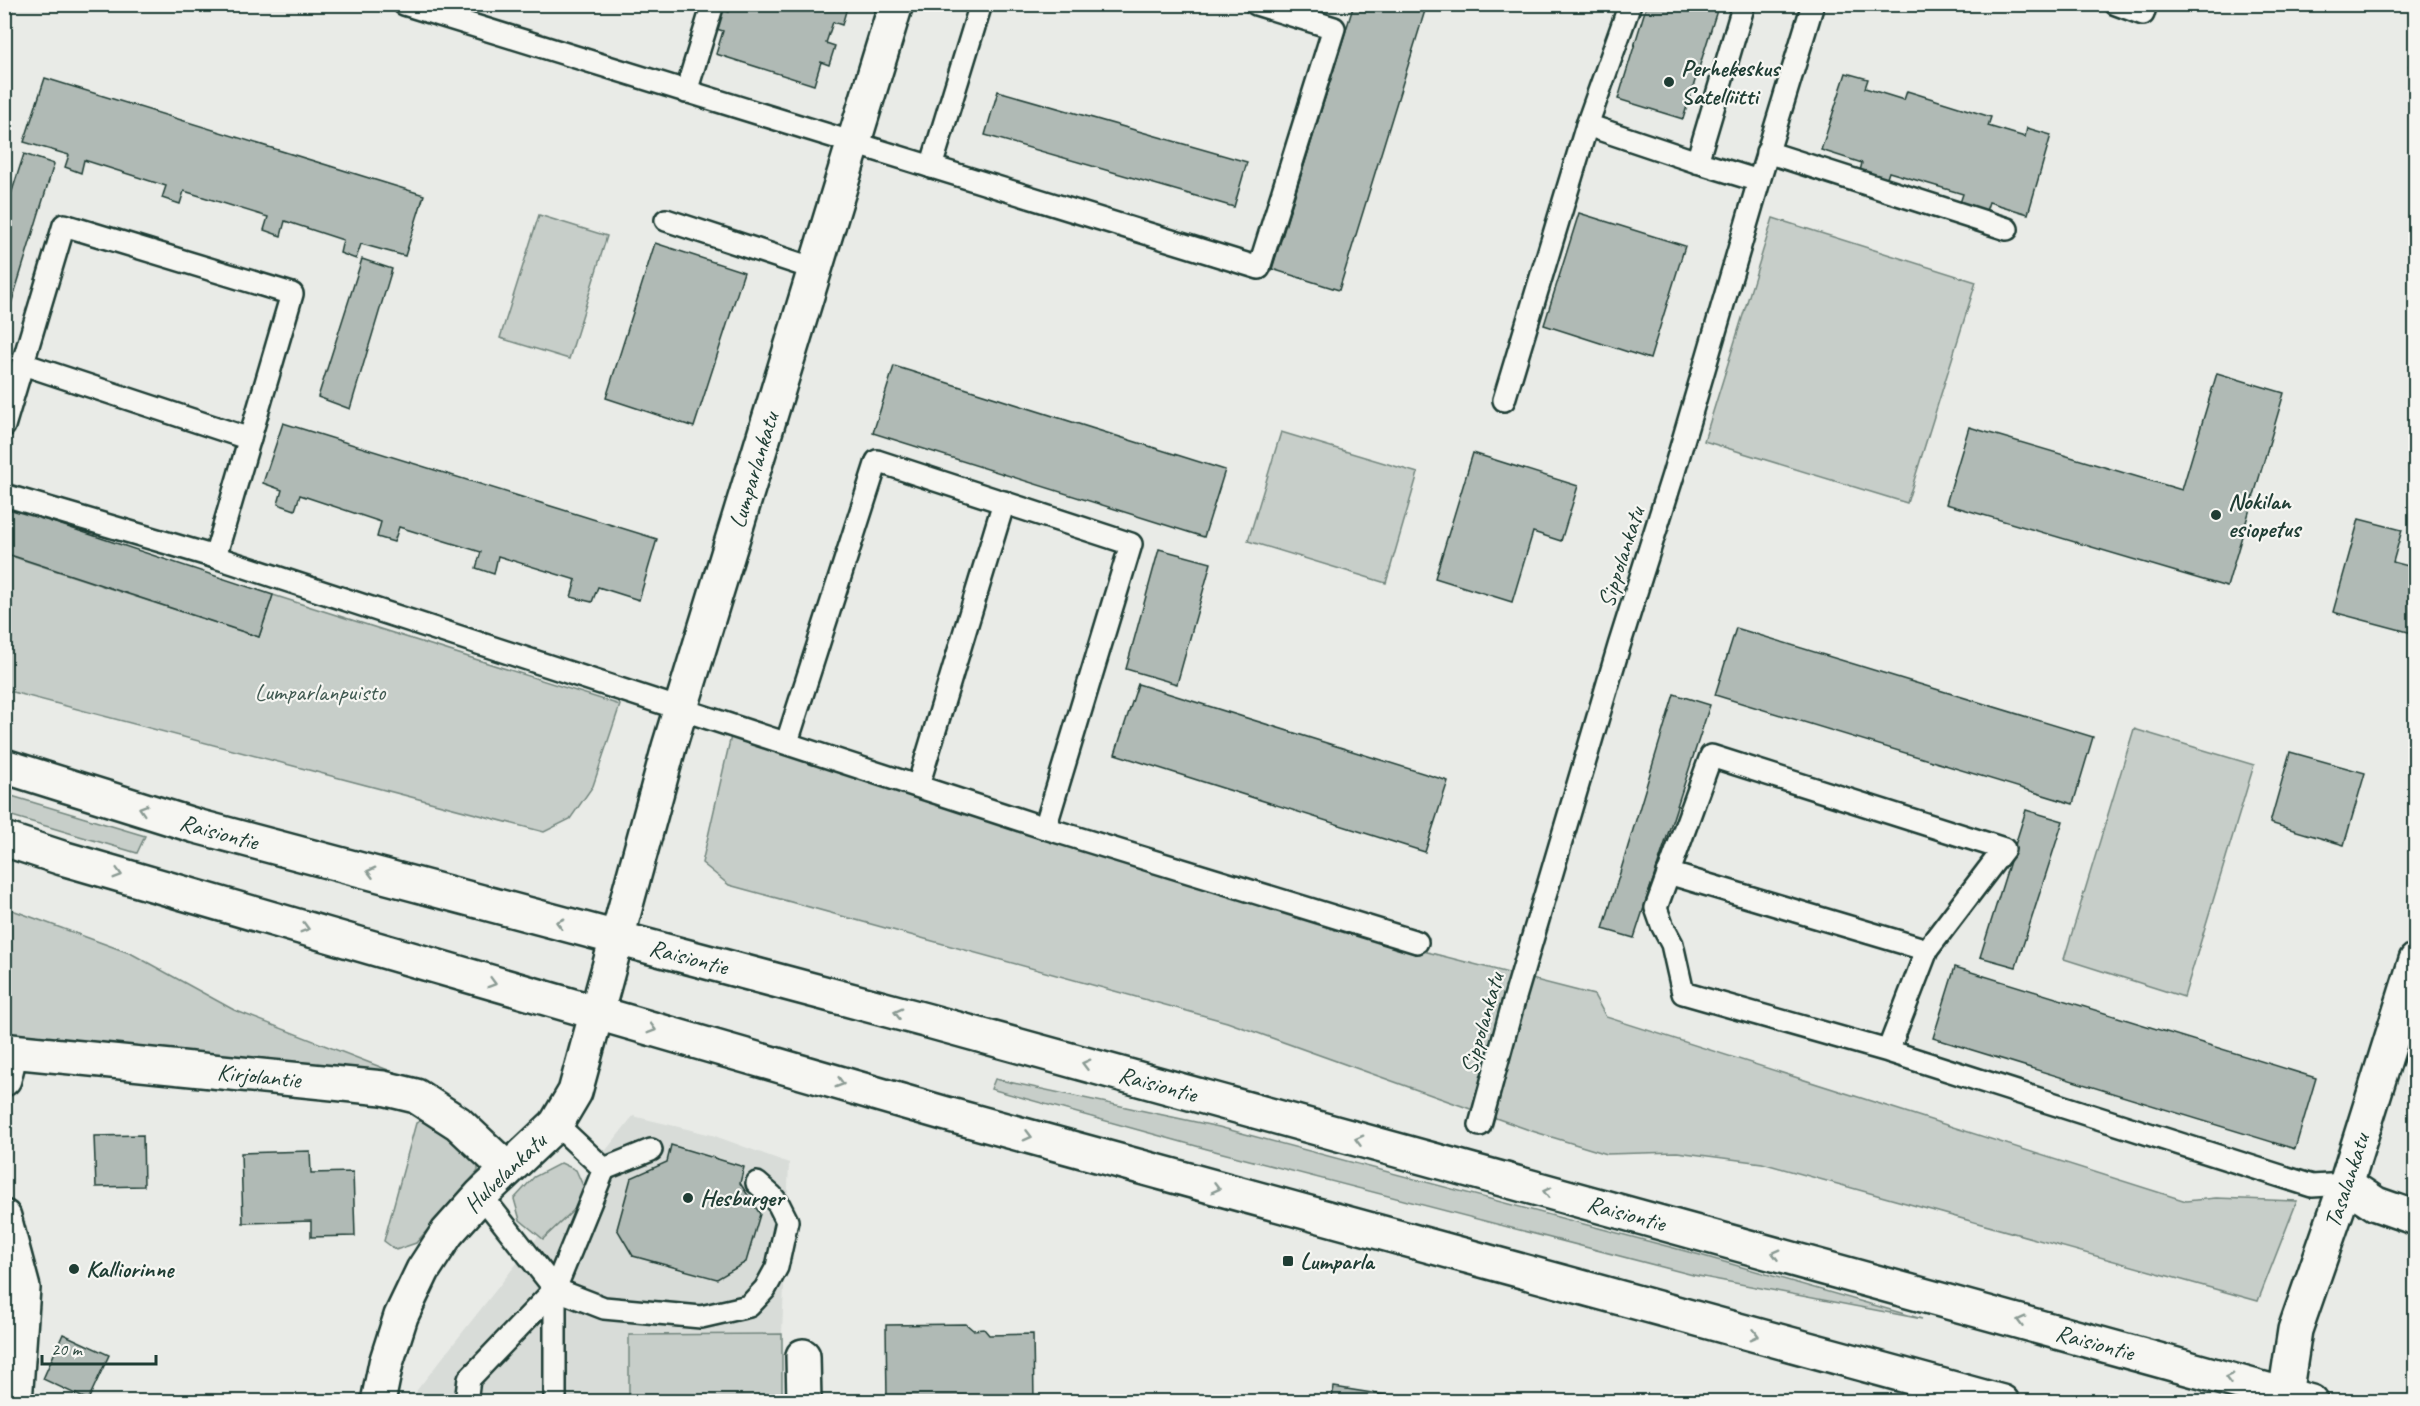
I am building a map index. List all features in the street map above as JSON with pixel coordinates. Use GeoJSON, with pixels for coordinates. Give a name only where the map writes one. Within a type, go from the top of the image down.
{"type":"FeatureCollection","features":[{"type":"Feature","properties":{"kind":"main road","name":"Lumparlankatu"},"geometry":{"type":"LineString","coordinates":[[616,938],[681,708],[896,4]]}},
{"type":"Feature","properties":{"kind":"main road","name":"Raisiontie"},"geometry":{"type":"LineString","coordinates":[[4,766],[196,826],[925,1020],[2293,1399]]}},
{"type":"Feature","properties":{"kind":"main road"},"geometry":{"type":"LineString","coordinates":[[4,839],[62,858],[954,1116],[2002,1401]]}},
{"type":"Feature","properties":{"kind":"main road","name":"Hulvelankatu"},"geometry":{"type":"LineString","coordinates":[[378,1401],[386,1364],[401,1316],[423,1270],[447,1233],[481,1195],[556,1124],[575,1092],[616,938]]}},
{"type":"Feature","properties":{"kind":"main road","name":"Tasalankatu"},"geometry":{"type":"LineString","coordinates":[[2293,1399],[2295,1330],[2346,1184],[2415,960]]}},
{"type":"Feature","properties":{"kind":"main road","name":"Kirjolantie"},"geometry":{"type":"LineString","coordinates":[[4,1079],[11,1052],[383,1088],[416,1095],[450,1117],[507,1169]]}},
{"type":"Feature","properties":{"kind":"main road"},"geometry":{"type":"LineString","coordinates":[[2346,1184],[2376,1204],[2415,1218]]}},
{"type":"Feature","properties":{"kind":"main road"},"geometry":{"type":"LineString","coordinates":[[4,1217],[23,1288],[15,1401]]}},
{"type":"Feature","properties":{"kind":"main road"},"geometry":{"type":"LineString","coordinates":[[803,1356],[804,1401]]}},
{"type":"Feature","properties":{"kind":"lane"},"geometry":{"type":"LineString","coordinates":[[686,92],[712,4]]}},
{"type":"Feature","properties":{"kind":"lane"},"geometry":{"type":"LineString","coordinates":[[931,167],[981,4]]}},
{"type":"Feature","properties":{"kind":"lane"},"geometry":{"type":"LineString","coordinates":[[414,6],[1259,268],[1334,28],[1256,4]]}},
{"type":"Feature","properties":{"kind":"lane"},"geometry":{"type":"LineString","coordinates":[[1504,400],[1587,125],[1630,4]]}},
{"type":"Feature","properties":{"kind":"lane"},"geometry":{"type":"LineString","coordinates":[[1697,162],[1744,4]]}},
{"type":"Feature","properties":{"kind":"lane","name":"Sippolankatu"},"geometry":{"type":"LineString","coordinates":[[1480,1125],[1539,914],[1813,4]]}},
{"type":"Feature","properties":{"kind":"lane"},"geometry":{"type":"LineString","coordinates":[[2116,4],[2144,14],[2146,4]]}},
{"type":"Feature","properties":{"kind":"lane"},"geometry":{"type":"LineString","coordinates":[[1587,125],[1759,182]]}},
{"type":"Feature","properties":{"kind":"lane"},"geometry":{"type":"LineString","coordinates":[[1767,152],[2007,229]]}},
{"type":"Feature","properties":{"kind":"lane"},"geometry":{"type":"LineString","coordinates":[[666,220],[815,269]]}},
{"type":"Feature","properties":{"kind":"lane"},"geometry":{"type":"LineString","coordinates":[[4,426],[64,225],[291,294],[215,557]]}},
{"type":"Feature","properties":{"kind":"lane"},"geometry":{"type":"LineString","coordinates":[[23,364],[250,439]]}},
{"type":"Feature","properties":{"kind":"lane"},"geometry":{"type":"LineString","coordinates":[[787,742],[876,461],[1131,544],[1045,828]]}},
{"type":"Feature","properties":{"kind":"lane"},"geometry":{"type":"LineString","coordinates":[[4,495],[215,557],[1045,828],[1417,942]]}},
{"type":"Feature","properties":{"kind":"lane"},"geometry":{"type":"LineString","coordinates":[[918,786],[1004,502]]}},
{"type":"Feature","properties":{"kind":"lane"},"geometry":{"type":"LineString","coordinates":[[1888,1051],[1927,950],[2004,849],[1711,756],[1656,908],[1672,944],[1683,993],[1888,1051],[2312,1186],[2346,1184]]}},
{"type":"Feature","properties":{"kind":"lane"},"geometry":{"type":"LineString","coordinates":[[1668,873],[1927,950]]}},
{"type":"Feature","properties":{"kind":"lane"},"geometry":{"type":"LineString","coordinates":[[556,1124],[604,1169]]}},
{"type":"Feature","properties":{"kind":"lane"},"geometry":{"type":"LineString","coordinates":[[466,1401],[469,1379],[555,1289],[604,1169],[651,1150]]}},
{"type":"Feature","properties":{"kind":"lane"},"geometry":{"type":"LineString","coordinates":[[481,1195],[555,1289],[604,1308],[701,1317],[749,1306],[765,1289],[777,1267],[787,1221],[772,1196],[757,1183]]}},
{"type":"Feature","properties":{"kind":"lane"},"geometry":{"type":"LineString","coordinates":[[555,1289],[555,1401]]}},
{"type":"Feature","properties":{"kind":"shaded area"},"geometry":{"type":"Polygon","coordinates":[[[633,1116],[712,1135],[789,1163],[782,1334],[630,1335],[629,1401],[414,1402],[417,1390],[633,1116]]]}},
{"type":"Feature","properties":{"kind":"green space"},"geometry":{"type":"Polygon","coordinates":[[[4,5],[14,5],[5,34],[4,5]]]}},
{"type":"Feature","properties":{"kind":"green space"},"geometry":{"type":"Polygon","coordinates":[[[539,215],[607,236],[569,359],[500,338],[539,215]]]}},
{"type":"Feature","properties":{"kind":"green space"},"geometry":{"type":"Polygon","coordinates":[[[1773,218],[1976,282],[1907,503],[1704,441],[1773,218]]]}},
{"type":"Feature","properties":{"kind":"green space"},"geometry":{"type":"Polygon","coordinates":[[[1281,432],[1418,473],[1386,583],[1248,541],[1281,432]]]}},
{"type":"Feature","properties":{"kind":"green space","name":"Lumparlanpuisto"},"geometry":{"type":"Polygon","coordinates":[[[5,554],[259,637],[273,595],[620,705],[593,786],[570,819],[544,832],[5,690],[5,554]]]}},
{"type":"Feature","properties":{"kind":"green space"},"geometry":{"type":"Polygon","coordinates":[[[2134,729],[2254,765],[2184,997],[2064,959],[2134,729]]]}},
{"type":"Feature","properties":{"kind":"green space"},"geometry":{"type":"Polygon","coordinates":[[[731,736],[1427,952],[1594,995],[1606,1017],[2186,1201],[2216,1198],[2297,1201],[2258,1301],[1762,1163],[1677,1152],[1607,1154],[1532,1131],[1227,1022],[729,885],[702,863],[731,736]]]}},
{"type":"Feature","properties":{"kind":"green space"},"geometry":{"type":"Polygon","coordinates":[[[4,794],[145,836],[137,853],[5,814],[4,794]]]}},
{"type":"Feature","properties":{"kind":"green space"},"geometry":{"type":"Polygon","coordinates":[[[4,907],[132,954],[234,1010],[401,1075],[5,1037],[4,907]]]}},
{"type":"Feature","properties":{"kind":"green space"},"geometry":{"type":"Polygon","coordinates":[[[995,1079],[1219,1127],[1700,1255],[1922,1319],[1693,1275],[1207,1149],[991,1089],[995,1079]]]}},
{"type":"Feature","properties":{"kind":"green space"},"geometry":{"type":"Polygon","coordinates":[[[428,1117],[478,1155],[478,1171],[416,1243],[396,1250],[384,1241],[416,1123],[428,1117]]]}},
{"type":"Feature","properties":{"kind":"green space"},"geometry":{"type":"Polygon","coordinates":[[[561,1163],[576,1170],[584,1188],[578,1206],[543,1239],[520,1220],[514,1199],[534,1177],[561,1163]]]}},
{"type":"Feature","properties":{"kind":"green space"},"geometry":{"type":"Polygon","coordinates":[[[782,1334],[782,1401],[629,1401],[629,1335],[782,1334]]]}},
{"type":"Feature","properties":{"kind":"building"},"geometry":{"type":"Polygon","coordinates":[[[731,4],[848,4],[842,25],[833,22],[826,43],[835,46],[829,65],[821,62],[814,85],[716,54],[723,31],[714,28],[720,9],[729,12],[731,4]]]}},
{"type":"Feature","properties":{"kind":"building"},"geometry":{"type":"Polygon","coordinates":[[[1354,4],[1427,4],[1339,290],[1272,269],[1354,4]]]}},
{"type":"Feature","properties":{"kind":"building"},"geometry":{"type":"Polygon","coordinates":[[[1647,4],[1719,4],[1683,119],[1618,99],[1647,4]]]}},
{"type":"Feature","properties":{"kind":"building"},"geometry":{"type":"Polygon","coordinates":[[[2416,45],[2416,68],[2409,66],[2416,45]]]}},
{"type":"Feature","properties":{"kind":"building"},"geometry":{"type":"Polygon","coordinates":[[[1846,73],[1868,79],[1865,88],[1904,100],[1907,91],[1991,117],[1988,126],[2025,137],[2027,128],[2051,135],[2028,214],[1989,202],[1985,214],[1959,206],[1963,194],[1889,172],[1885,184],[1859,175],[1862,163],[1821,150],[1846,73]]]}},
{"type":"Feature","properties":{"kind":"building"},"geometry":{"type":"Polygon","coordinates":[[[45,78],[424,195],[405,256],[361,244],[356,259],[340,253],[343,240],[285,221],[281,236],[264,230],[268,217],[184,191],[180,204],[162,198],[166,186],[84,160],[81,173],[65,167],[69,155],[24,142],[45,78]]]}},
{"type":"Feature","properties":{"kind":"building"},"geometry":{"type":"Polygon","coordinates":[[[998,91],[1247,162],[1234,207],[985,135],[998,91]]]}},
{"type":"Feature","properties":{"kind":"building"},"geometry":{"type":"Polygon","coordinates":[[[24,154],[54,164],[4,327],[4,216],[24,154]]]}},
{"type":"Feature","properties":{"kind":"building"},"geometry":{"type":"Polygon","coordinates":[[[1579,213],[1685,246],[1650,359],[1544,325],[1579,213]]]}},
{"type":"Feature","properties":{"kind":"building"},"geometry":{"type":"Polygon","coordinates":[[[655,243],[744,272],[694,427],[606,398],[655,243]]]}},
{"type":"Feature","properties":{"kind":"building"},"geometry":{"type":"Polygon","coordinates":[[[362,259],[392,269],[350,409],[318,397],[362,259]]]}},
{"type":"Feature","properties":{"kind":"building"},"geometry":{"type":"Polygon","coordinates":[[[894,366],[1225,470],[1204,537],[873,433],[894,366]]]}},
{"type":"Feature","properties":{"kind":"building"},"geometry":{"type":"Polygon","coordinates":[[[2217,373],[2284,393],[2227,587],[1946,504],[1969,427],[2182,490],[2217,373]]]}},
{"type":"Feature","properties":{"kind":"building"},"geometry":{"type":"Polygon","coordinates":[[[283,423],[657,539],[639,600],[598,587],[592,602],[571,597],[576,580],[498,556],[494,574],[476,568],[481,552],[399,527],[394,542],[377,537],[381,522],[300,495],[295,510],[278,504],[282,490],[263,483],[283,423]]]}},
{"type":"Feature","properties":{"kind":"building"},"geometry":{"type":"Polygon","coordinates":[[[1473,453],[1578,486],[1561,541],[1533,532],[1512,602],[1435,578],[1473,453]]]}},
{"type":"Feature","properties":{"kind":"building"},"geometry":{"type":"Polygon","coordinates":[[[4,506],[273,595],[259,637],[4,553],[4,506]]]}},
{"type":"Feature","properties":{"kind":"building"},"geometry":{"type":"Polygon","coordinates":[[[2359,519],[2402,530],[2393,562],[2416,568],[2416,634],[2333,612],[2359,519]]]}},
{"type":"Feature","properties":{"kind":"building"},"geometry":{"type":"Polygon","coordinates":[[[1159,549],[1211,563],[1177,684],[1126,669],[1159,549]]]}},
{"type":"Feature","properties":{"kind":"building"},"geometry":{"type":"Polygon","coordinates":[[[1736,628],[2093,737],[2073,804],[1715,695],[1736,628]]]}},
{"type":"Feature","properties":{"kind":"building"},"geometry":{"type":"Polygon","coordinates":[[[1138,684],[1448,781],[1425,852],[1115,754],[1138,684]]]}},
{"type":"Feature","properties":{"kind":"building"},"geometry":{"type":"Polygon","coordinates":[[[1674,694],[1710,705],[1634,938],[1603,929],[1674,694]]]}},
{"type":"Feature","properties":{"kind":"building"},"geometry":{"type":"Polygon","coordinates":[[[2290,752],[2365,773],[2344,845],[2270,823],[2290,752]]]}},
{"type":"Feature","properties":{"kind":"building"},"geometry":{"type":"Polygon","coordinates":[[[2026,810],[2063,821],[2016,967],[1980,957],[2026,810]]]}},
{"type":"Feature","properties":{"kind":"building"},"geometry":{"type":"Polygon","coordinates":[[[1955,967],[2316,1078],[2295,1149],[1933,1038],[1955,967]]]}},
{"type":"Feature","properties":{"kind":"building"},"geometry":{"type":"Polygon","coordinates":[[[143,1135],[144,1186],[96,1187],[94,1136],[143,1135]]]}},
{"type":"Feature","properties":{"kind":"building","name":"Hesburger"},"geometry":{"type":"Polygon","coordinates":[[[671,1145],[744,1167],[740,1183],[760,1214],[746,1262],[717,1279],[633,1256],[617,1229],[631,1178],[667,1162],[671,1145]]]}},
{"type":"Feature","properties":{"kind":"building"},"geometry":{"type":"Polygon","coordinates":[[[310,1151],[311,1173],[353,1172],[355,1236],[311,1237],[311,1221],[243,1223],[241,1153],[310,1151]]]}},
{"type":"Feature","properties":{"kind":"building"},"geometry":{"type":"Polygon","coordinates":[[[966,1324],[973,1330],[984,1329],[989,1335],[1033,1334],[1034,1402],[887,1400],[886,1325],[966,1324]]]}},
{"type":"Feature","properties":{"kind":"building"},"geometry":{"type":"Polygon","coordinates":[[[63,1334],[109,1355],[88,1400],[43,1379],[63,1334]]]}},
{"type":"Feature","properties":{"kind":"building"},"geometry":{"type":"Polygon","coordinates":[[[1334,1387],[1397,1397],[1397,1402],[1331,1402],[1334,1387]]]}},
{"type":"Feature","properties":{"kind":"place","name":"Perhekeskus Satelliitti"},"geometry":{"type":"Point","coordinates":[1669,82]}},
{"type":"Feature","properties":{"kind":"place","name":"Nokilan esiopetus"},"geometry":{"type":"Point","coordinates":[2216,515]}},
{"type":"Feature","properties":{"kind":"place","name":"Hesburger"},"geometry":{"type":"Point","coordinates":[688,1198]}},
{"type":"Feature","properties":{"kind":"place","name":"Lumparla"},"geometry":{"type":"Point","coordinates":[1288,1261]}},
{"type":"Feature","properties":{"kind":"place","name":"Kalliorinne"},"geometry":{"type":"Point","coordinates":[74,1269]}}]}
